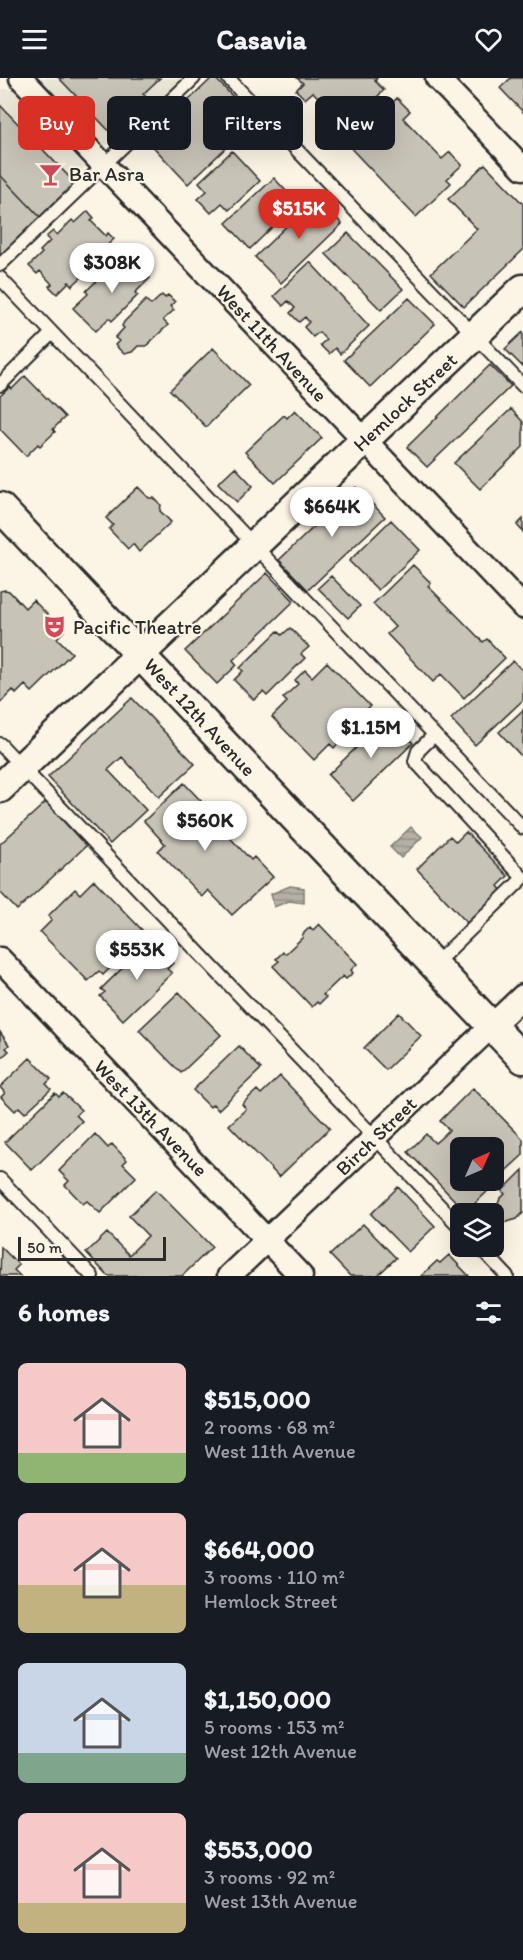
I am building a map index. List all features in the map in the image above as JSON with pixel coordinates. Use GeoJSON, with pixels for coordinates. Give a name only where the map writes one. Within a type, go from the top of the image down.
{"type":"FeatureCollection","features":[{"type":"Feature","properties":{"kind":"street","name":"West 11th Avenue"},"geometry":{"type":"LineString","coordinates":[[21,78],[523,607]]}},
{"type":"Feature","properties":{"kind":"street"},"geometry":{"type":"LineString","coordinates":[[437,78],[523,168]]}},
{"type":"Feature","properties":{"kind":"street","name":"Hemlock Street"},"geometry":{"type":"LineString","coordinates":[[0,788],[523,289]]}},
{"type":"Feature","properties":{"kind":"street","name":"West 12th Avenue"},"geometry":{"type":"LineString","coordinates":[[0,507],[523,1059]]}},
{"type":"Feature","properties":{"kind":"street","name":"West 13th Avenue"},"geometry":{"type":"LineString","coordinates":[[0,959],[302,1276]]}},
{"type":"Feature","properties":{"kind":"street","name":"Birch Street"},"geometry":{"type":"LineString","coordinates":[[229,1276],[523,996]]}},
{"type":"Feature","properties":{"kind":"lane"},"geometry":{"type":"LineString","coordinates":[[0,265],[194,78]]}},
{"type":"Feature","properties":{"kind":"lane"},"geometry":{"type":"LineString","coordinates":[[228,78],[523,386]]}},
{"type":"Feature","properties":{"kind":"lane"},"geometry":{"type":"LineString","coordinates":[[0,278],[523,828]]}},
{"type":"Feature","properties":{"kind":"lane"},"geometry":{"type":"LineString","coordinates":[[0,385],[52,333]]}},
{"type":"Feature","properties":{"kind":"lane"},"geometry":{"type":"LineString","coordinates":[[434,735],[418,752],[415,761],[523,878],[434,965]]}},
{"type":"Feature","properties":{"kind":"lane"},"geometry":{"type":"LineString","coordinates":[[0,744],[450,1216]]}},
{"type":"Feature","properties":{"kind":"lane"},"geometry":{"type":"LineString","coordinates":[[0,1179],[92,1276]]}},
{"type":"Feature","properties":{"kind":"lane"},"geometry":{"type":"LineString","coordinates":[[489,1257],[507,1276]]}},
{"type":"Feature","properties":{"kind":"shaded area"},"geometry":{"type":"Polygon","coordinates":[[[37,78],[194,78],[175,96],[107,96],[107,145],[104,146],[95,137],[95,96],[55,96],[37,78]]]}},
{"type":"Feature","properties":{"kind":"shaded area"},"geometry":{"type":"Polygon","coordinates":[[[0,89],[9,89],[19,96],[18,150],[70,150],[85,166],[78,178],[82,184],[0,258],[0,89]]]}},
{"type":"Feature","properties":{"kind":"shaded area"},"geometry":{"type":"Polygon","coordinates":[[[411,827],[422,837],[401,858],[390,847],[411,827]]]}},
{"type":"Feature","properties":{"kind":"shaded area"},"geometry":{"type":"Polygon","coordinates":[[[290,886],[304,888],[304,903],[289,901],[274,907],[271,894],[290,886]]]}},
{"type":"Feature","properties":{"kind":"building"},"geometry":{"type":"Polygon","coordinates":[[[59,78],[160,78],[143,94],[145,96],[107,96],[107,129],[95,116],[95,96],[76,96],[59,78]]]}},
{"type":"Feature","properties":{"kind":"building"},"geometry":{"type":"Polygon","coordinates":[[[212,78],[215,78],[232,96],[203,96],[203,150],[224,150],[188,184],[156,150],[191,150],[191,98],[212,78]]]}},
{"type":"Feature","properties":{"kind":"building"},"geometry":{"type":"Polygon","coordinates":[[[297,78],[377,78],[375,81],[384,90],[378,96],[317,96],[313,92],[305,99],[296,90],[303,83],[297,78]]]}},
{"type":"Feature","properties":{"kind":"building"},"geometry":{"type":"Polygon","coordinates":[[[511,78],[523,78],[523,112],[500,88],[511,78]]]}},
{"type":"Feature","properties":{"kind":"building"},"geometry":{"type":"Polygon","coordinates":[[[397,98],[410,111],[403,118],[442,159],[450,152],[462,165],[447,179],[451,183],[416,217],[352,150],[395,150],[395,100],[397,98]]]}},
{"type":"Feature","properties":{"kind":"building"},"geometry":{"type":"Polygon","coordinates":[[[0,105],[18,124],[18,150],[43,150],[75,183],[40,217],[0,175],[0,105]]]}},
{"type":"Feature","properties":{"kind":"building"},"geometry":{"type":"Polygon","coordinates":[[[232,151],[260,181],[229,210],[222,203],[211,213],[198,199],[207,191],[199,182],[232,151]]]}},
{"type":"Feature","properties":{"kind":"building"},"geometry":{"type":"Polygon","coordinates":[[[485,164],[523,204],[523,250],[464,307],[431,273],[477,229],[448,199],[485,164]]]}},
{"type":"Feature","properties":{"kind":"building"},"geometry":{"type":"Polygon","coordinates":[[[0,175],[40,217],[0,256],[0,175]]]}},
{"type":"Feature","properties":{"kind":"building"},"geometry":{"type":"Polygon","coordinates":[[[274,178],[297,203],[250,249],[226,223],[274,178]]]}},
{"type":"Feature","properties":{"kind":"building"},"geometry":{"type":"Polygon","coordinates":[[[316,197],[342,224],[281,283],[255,257],[316,197]]]}},
{"type":"Feature","properties":{"kind":"building"},"geometry":{"type":"Polygon","coordinates":[[[88,211],[94,218],[91,221],[106,236],[108,233],[114,239],[101,251],[104,254],[90,268],[93,271],[86,278],[83,276],[72,286],[69,282],[57,294],[49,286],[52,284],[40,271],[37,274],[29,266],[50,241],[46,237],[53,231],[57,235],[72,220],[75,223],[88,211]]]}},
{"type":"Feature","properties":{"kind":"building"},"geometry":{"type":"Polygon","coordinates":[[[348,233],[403,289],[381,310],[326,254],[348,233]]]}},
{"type":"Feature","properties":{"kind":"building"},"geometry":{"type":"Polygon","coordinates":[[[128,256],[150,278],[135,293],[138,295],[112,321],[109,318],[96,331],[73,308],[88,294],[86,291],[109,269],[112,271],[128,256]]]}},
{"type":"Feature","properties":{"kind":"building"},"geometry":{"type":"Polygon","coordinates":[[[310,262],[369,326],[340,354],[335,348],[329,354],[320,345],[326,340],[319,332],[313,337],[304,327],[309,322],[305,317],[299,322],[290,313],[295,308],[288,301],[283,306],[274,296],[310,262]]]}},
{"type":"Feature","properties":{"kind":"building"},"geometry":{"type":"Polygon","coordinates":[[[162,295],[165,298],[168,295],[175,302],[170,306],[174,310],[163,320],[168,325],[146,346],[138,346],[132,352],[124,354],[115,345],[119,341],[115,338],[124,328],[122,326],[124,322],[146,300],[151,305],[162,295]]]}},
{"type":"Feature","properties":{"kind":"building"},"geometry":{"type":"Polygon","coordinates":[[[409,298],[435,324],[370,387],[344,360],[409,298]]]}},
{"type":"Feature","properties":{"kind":"building"},"geometry":{"type":"Polygon","coordinates":[[[523,332],[523,367],[505,349],[523,332]]]}},
{"type":"Feature","properties":{"kind":"building"},"geometry":{"type":"Polygon","coordinates":[[[213,348],[249,385],[206,427],[170,390],[213,348]]]}},
{"type":"Feature","properties":{"kind":"building"},"geometry":{"type":"Polygon","coordinates":[[[490,365],[511,386],[427,467],[407,447],[490,365]]]}},
{"type":"Feature","properties":{"kind":"building"},"geometry":{"type":"Polygon","coordinates":[[[25,376],[65,417],[53,429],[55,432],[26,456],[0,429],[0,396],[10,387],[12,389],[25,376]]]}},
{"type":"Feature","properties":{"kind":"building"},"geometry":{"type":"Polygon","coordinates":[[[511,409],[523,422],[523,447],[480,489],[454,463],[511,409]]]}},
{"type":"Feature","properties":{"kind":"building"},"geometry":{"type":"Polygon","coordinates":[[[295,410],[322,438],[275,483],[245,452],[284,415],[287,418],[295,410]]]}},
{"type":"Feature","properties":{"kind":"building"},"geometry":{"type":"Polygon","coordinates":[[[235,467],[253,486],[237,502],[218,483],[235,467]]]}},
{"type":"Feature","properties":{"kind":"building"},"geometry":{"type":"Polygon","coordinates":[[[138,487],[149,498],[154,498],[161,505],[160,511],[171,522],[139,552],[133,544],[128,549],[109,529],[113,525],[106,518],[138,487]]]}},
{"type":"Feature","properties":{"kind":"building"},"geometry":{"type":"Polygon","coordinates":[[[356,487],[385,517],[308,590],[279,560],[356,487]]]}},
{"type":"Feature","properties":{"kind":"building"},"geometry":{"type":"Polygon","coordinates":[[[523,519],[523,532],[517,525],[523,519]]]}},
{"type":"Feature","properties":{"kind":"building"},"geometry":{"type":"Polygon","coordinates":[[[391,520],[420,550],[378,590],[349,561],[391,520]]]}},
{"type":"Feature","properties":{"kind":"building"},"geometry":{"type":"Polygon","coordinates":[[[413,565],[431,583],[428,586],[483,642],[487,639],[505,658],[464,698],[441,674],[433,682],[387,634],[395,627],[373,604],[413,565]]]}},
{"type":"Feature","properties":{"kind":"building"},"geometry":{"type":"Polygon","coordinates":[[[267,573],[294,601],[233,660],[237,665],[217,684],[185,651],[267,573]]]}},
{"type":"Feature","properties":{"kind":"building"},"geometry":{"type":"Polygon","coordinates":[[[331,576],[360,606],[348,618],[318,588],[331,576]]]}},
{"type":"Feature","properties":{"kind":"building"},"geometry":{"type":"Polygon","coordinates":[[[0,591],[9,591],[25,608],[33,600],[64,631],[57,638],[72,653],[32,692],[25,685],[16,694],[13,690],[0,703],[0,591]]]}},
{"type":"Feature","properties":{"kind":"building"},"geometry":{"type":"Polygon","coordinates":[[[290,628],[309,647],[301,654],[305,658],[267,696],[263,692],[254,700],[234,680],[243,671],[240,668],[278,631],[282,635],[290,628]]]}},
{"type":"Feature","properties":{"kind":"building"},"geometry":{"type":"Polygon","coordinates":[[[513,661],[523,671],[523,700],[475,745],[451,719],[513,661]]]}},
{"type":"Feature","properties":{"kind":"building"},"geometry":{"type":"Polygon","coordinates":[[[327,662],[370,706],[354,722],[361,728],[350,739],[346,735],[334,748],[330,744],[314,760],[272,717],[287,702],[283,698],[298,684],[295,680],[305,670],[312,677],[327,662]]]}},
{"type":"Feature","properties":{"kind":"building"},"geometry":{"type":"Polygon","coordinates":[[[132,698],[195,764],[159,797],[122,757],[108,770],[146,810],[110,844],[48,777],[132,698]]]}},
{"type":"Feature","properties":{"kind":"building"},"geometry":{"type":"Polygon","coordinates":[[[523,710],[523,758],[499,732],[523,710]]]}},
{"type":"Feature","properties":{"kind":"building"},"geometry":{"type":"Polygon","coordinates":[[[388,717],[413,743],[353,801],[328,775],[388,717]]]}},
{"type":"Feature","properties":{"kind":"building"},"geometry":{"type":"Polygon","coordinates":[[[184,783],[201,801],[198,804],[251,860],[254,857],[273,877],[232,915],[208,890],[202,897],[158,851],[165,844],[144,821],[184,783]]]}},
{"type":"Feature","properties":{"kind":"building"},"geometry":{"type":"Polygon","coordinates":[[[46,802],[86,846],[17,910],[0,892],[0,844],[46,802]]]}},
{"type":"Feature","properties":{"kind":"building"},"geometry":{"type":"Polygon","coordinates":[[[466,832],[508,876],[498,886],[502,891],[468,924],[417,869],[450,836],[456,842],[466,832]]]}},
{"type":"Feature","properties":{"kind":"building"},"geometry":{"type":"Polygon","coordinates":[[[94,880],[142,930],[127,944],[131,947],[103,975],[99,971],[88,981],[40,932],[52,920],[48,916],[75,889],[80,894],[94,880]]]}},
{"type":"Feature","properties":{"kind":"building"},"geometry":{"type":"Polygon","coordinates":[[[319,924],[357,964],[351,970],[353,973],[346,979],[343,976],[323,995],[326,997],[319,1004],[317,1002],[312,1007],[273,966],[279,961],[276,959],[283,952],[285,954],[310,927],[313,930],[319,924]]]}},
{"type":"Feature","properties":{"kind":"building"},"geometry":{"type":"Polygon","coordinates":[[[155,944],[173,963],[167,969],[172,973],[123,1020],[100,996],[105,992],[101,989],[146,945],[149,949],[155,944]]]}},
{"type":"Feature","properties":{"kind":"building"},"geometry":{"type":"Polygon","coordinates":[[[179,992],[221,1035],[181,1073],[139,1030],[179,992]]]}},
{"type":"Feature","properties":{"kind":"building"},"geometry":{"type":"Polygon","coordinates":[[[399,1013],[421,1036],[386,1070],[364,1048],[399,1013]]]}},
{"type":"Feature","properties":{"kind":"building"},"geometry":{"type":"Polygon","coordinates":[[[0,1032],[9,1045],[6,1048],[9,1051],[0,1059],[0,1032]]]}},
{"type":"Feature","properties":{"kind":"building"},"geometry":{"type":"Polygon","coordinates":[[[239,1046],[261,1069],[218,1110],[213,1104],[210,1107],[193,1090],[239,1046]]]}},
{"type":"Feature","properties":{"kind":"building"},"geometry":{"type":"Polygon","coordinates":[[[30,1058],[51,1079],[46,1084],[51,1089],[25,1113],[19,1107],[15,1111],[1,1097],[5,1093],[0,1087],[30,1058]]]}},
{"type":"Feature","properties":{"kind":"building"},"geometry":{"type":"Polygon","coordinates":[[[280,1076],[330,1128],[279,1177],[229,1125],[246,1109],[242,1104],[257,1090],[261,1094],[280,1076]]]}},
{"type":"Feature","properties":{"kind":"building"},"geometry":{"type":"Polygon","coordinates":[[[473,1088],[523,1139],[523,1155],[504,1172],[504,1137],[450,1137],[450,1191],[488,1191],[475,1203],[457,1203],[408,1152],[426,1134],[435,1143],[443,1136],[449,1130],[440,1121],[473,1088]]]}},
{"type":"Feature","properties":{"kind":"building"},"geometry":{"type":"Polygon","coordinates":[[[55,1093],[59,1097],[63,1093],[81,1110],[76,1115],[82,1121],[32,1170],[5,1142],[55,1093]]]}},
{"type":"Feature","properties":{"kind":"building"},"geometry":{"type":"Polygon","coordinates":[[[95,1134],[108,1148],[112,1144],[127,1160],[123,1164],[136,1177],[100,1213],[87,1201],[83,1204],[65,1185],[69,1181],[59,1171],[95,1134]]]}},
{"type":"Feature","properties":{"kind":"building"},"geometry":{"type":"Polygon","coordinates":[[[523,1170],[523,1213],[517,1219],[504,1223],[504,1203],[498,1203],[505,1194],[502,1191],[523,1170]]]}},
{"type":"Feature","properties":{"kind":"building"},"geometry":{"type":"Polygon","coordinates":[[[398,1187],[435,1226],[408,1252],[371,1214],[398,1187]]]}},
{"type":"Feature","properties":{"kind":"building"},"geometry":{"type":"Polygon","coordinates":[[[156,1190],[212,1247],[182,1276],[108,1276],[86,1253],[107,1233],[129,1255],[148,1236],[129,1216],[156,1190]]]}},
{"type":"Feature","properties":{"kind":"building"},"geometry":{"type":"Polygon","coordinates":[[[363,1224],[396,1258],[377,1276],[350,1276],[330,1255],[363,1224]]]}},
{"type":"Feature","properties":{"kind":"building"},"geometry":{"type":"Polygon","coordinates":[[[1,1247],[19,1265],[14,1270],[20,1276],[0,1276],[1,1247]]]}},
{"type":"Feature","properties":{"kind":"building"},"geometry":{"type":"Polygon","coordinates":[[[449,1255],[469,1276],[421,1276],[437,1261],[440,1263],[449,1255]]]}},
{"type":"Feature","properties":{"kind":"place","name":"Bar Asra"},"geometry":{"type":"Point","coordinates":[51,174]}},
{"type":"Feature","properties":{"kind":"place","name":"Pacific Theatre"},"geometry":{"type":"Point","coordinates":[55,627]}}]}
